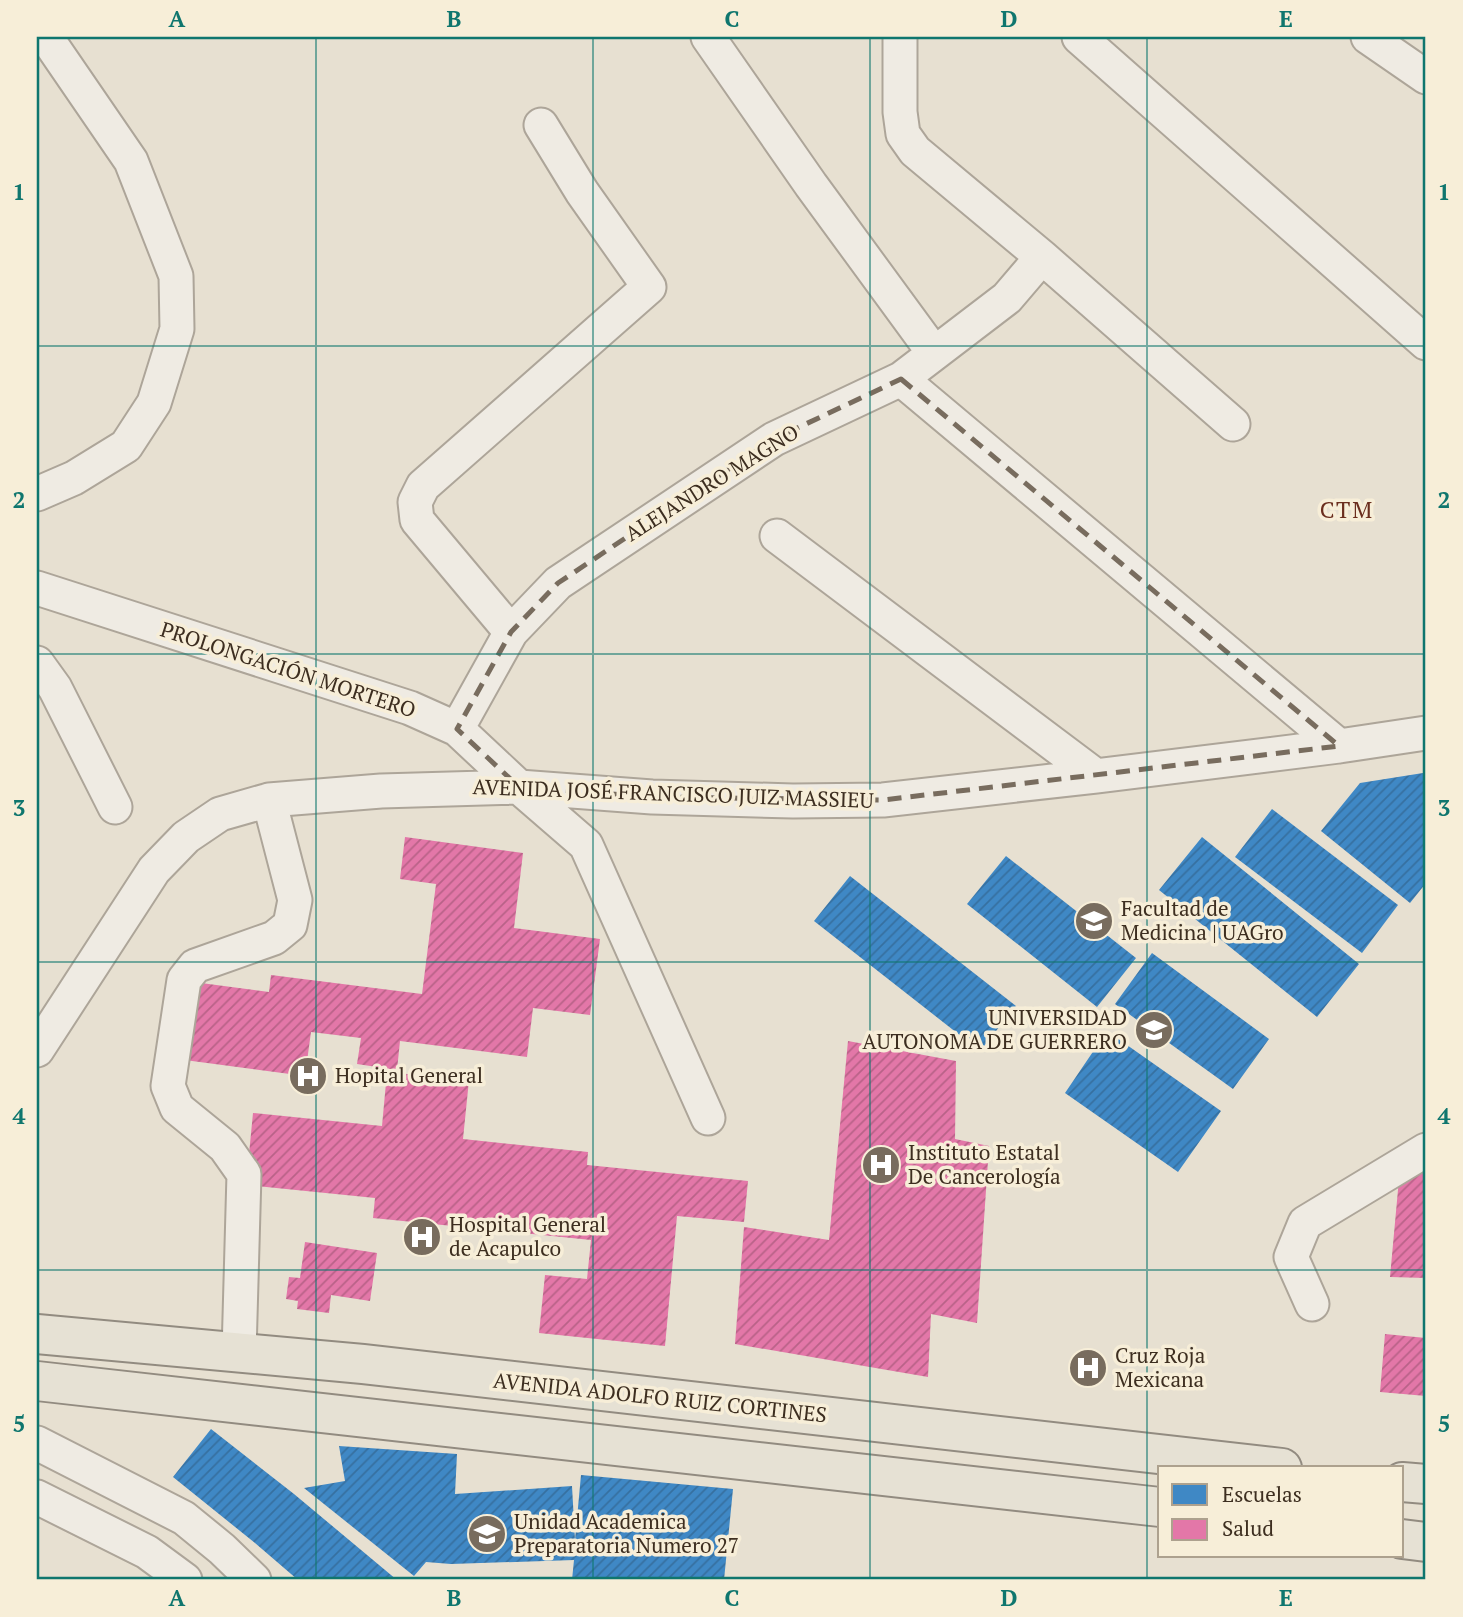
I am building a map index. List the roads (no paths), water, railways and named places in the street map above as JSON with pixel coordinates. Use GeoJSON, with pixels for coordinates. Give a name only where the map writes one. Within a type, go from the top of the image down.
{"type":"FeatureCollection","features":[{"type":"Feature","properties":{"kind":"main road","name":"AVENIDA ADOLFO RUIZ CORTINES"},"geometry":{"type":"LineString","coordinates":[[37,1334],[390,1367],[1264,1466]]}},
{"type":"Feature","properties":{"kind":"main road"},"geometry":{"type":"LineString","coordinates":[[37,1381],[1146,1505],[1132,1451]]}},
{"type":"Feature","properties":{"kind":"main road"},"geometry":{"type":"LineString","coordinates":[[1404,1482],[1426,1484]]}},
{"type":"Feature","properties":{"kind":"main road"},"geometry":{"type":"LineString","coordinates":[[1404,1539],[1426,1542]]}},
{"type":"Feature","properties":{"kind":"street"},"geometry":{"type":"LineString","coordinates":[[37,494],[74,478],[126,446],[154,402],[177,329],[176,276],[131,161],[46,37]]}},
{"type":"Feature","properties":{"kind":"street"},"geometry":{"type":"LineString","coordinates":[[708,37],[811,186],[934,353]]}},
{"type":"Feature","properties":{"kind":"street"},"geometry":{"type":"LineString","coordinates":[[900,37],[900,112],[903,134],[915,151],[1042,257],[1233,424]]}},
{"type":"Feature","properties":{"kind":"street"},"geometry":{"type":"LineString","coordinates":[[1079,37],[1426,343]]}},
{"type":"Feature","properties":{"kind":"street"},"geometry":{"type":"LineString","coordinates":[[1368,37],[1426,77]]}},
{"type":"Feature","properties":{"kind":"street"},"geometry":{"type":"LineString","coordinates":[[512,632],[417,520],[415,502],[423,486],[649,287],[582,192],[541,125]]}},
{"type":"Feature","properties":{"kind":"street","name":"ALEJANDRO MAGNO"},"geometry":{"type":"LineString","coordinates":[[457,729],[512,632],[558,583],[774,439],[901,379],[1007,298],[1042,257]]}},
{"type":"Feature","properties":{"kind":"street"},"geometry":{"type":"LineString","coordinates":[[901,379],[1339,746]]}},
{"type":"Feature","properties":{"kind":"street"},"geometry":{"type":"LineString","coordinates":[[777,536],[1096,776]]}},
{"type":"Feature","properties":{"kind":"street","name":"PROLONGACIÓN MORTERO"},"geometry":{"type":"LineString","coordinates":[[37,588],[410,708],[457,729],[586,845],[708,1118]]}},
{"type":"Feature","properties":{"kind":"street"},"geometry":{"type":"LineString","coordinates":[[37,663],[55,688],[115,807]]}},
{"type":"Feature","properties":{"kind":"street","name":"AVENIDA JOSÉ FRANCISCO JUIZ MASSIEU"},"geometry":{"type":"LineString","coordinates":[[37,1050],[154,870],[186,837],[220,814],[269,800],[381,791],[519,787],[652,797],[793,801],[883,800],[1096,776],[1426,733]]}},
{"type":"Feature","properties":{"kind":"street"},"geometry":{"type":"LineString","coordinates":[[239,1353],[244,1174],[225,1147],[177,1108],[168,1086],[184,980],[195,966],[274,938],[289,925],[295,900],[269,800]]}},
{"type":"Feature","properties":{"kind":"street"},"geometry":{"type":"LineString","coordinates":[[1312,1304],[1291,1257],[1305,1223],[1426,1150]]}},
{"type":"Feature","properties":{"kind":"street"},"geometry":{"type":"LineString","coordinates":[[37,1443],[184,1518],[254,1580]]}},
{"type":"Feature","properties":{"kind":"street"},"geometry":{"type":"LineString","coordinates":[[37,1497],[147,1552],[185,1580]]}},
{"type":"Feature","properties":{"kind":"place","name":"Facultad de Medicina | UAGro"},"geometry":{"type":"Point","coordinates":[1094,921]}},
{"type":"Feature","properties":{"kind":"place","name":"UNIVERSIDAD AUTONOMA DE GUERRERO"},"geometry":{"type":"Point","coordinates":[1154,1030]}},
{"type":"Feature","properties":{"kind":"place","name":"Hopital General"},"geometry":{"type":"Point","coordinates":[308,1076]}},
{"type":"Feature","properties":{"kind":"place","name":"Instituto Estatal De Cancerología"},"geometry":{"type":"Point","coordinates":[881,1165]}},
{"type":"Feature","properties":{"kind":"place","name":"Hospital General de Acapulco"},"geometry":{"type":"Point","coordinates":[422,1237]}},
{"type":"Feature","properties":{"kind":"place","name":"Cruz Roja Mexicana"},"geometry":{"type":"Point","coordinates":[1088,1368]}},
{"type":"Feature","properties":{"kind":"place","name":"Unidad Academica Preparatoria Numero 27"},"geometry":{"type":"Point","coordinates":[487,1534]}},
{"type":"Feature","properties":{"kind":"district","name":"CTM"},"geometry":{"type":"Point","coordinates":[1347,510]}}]}
